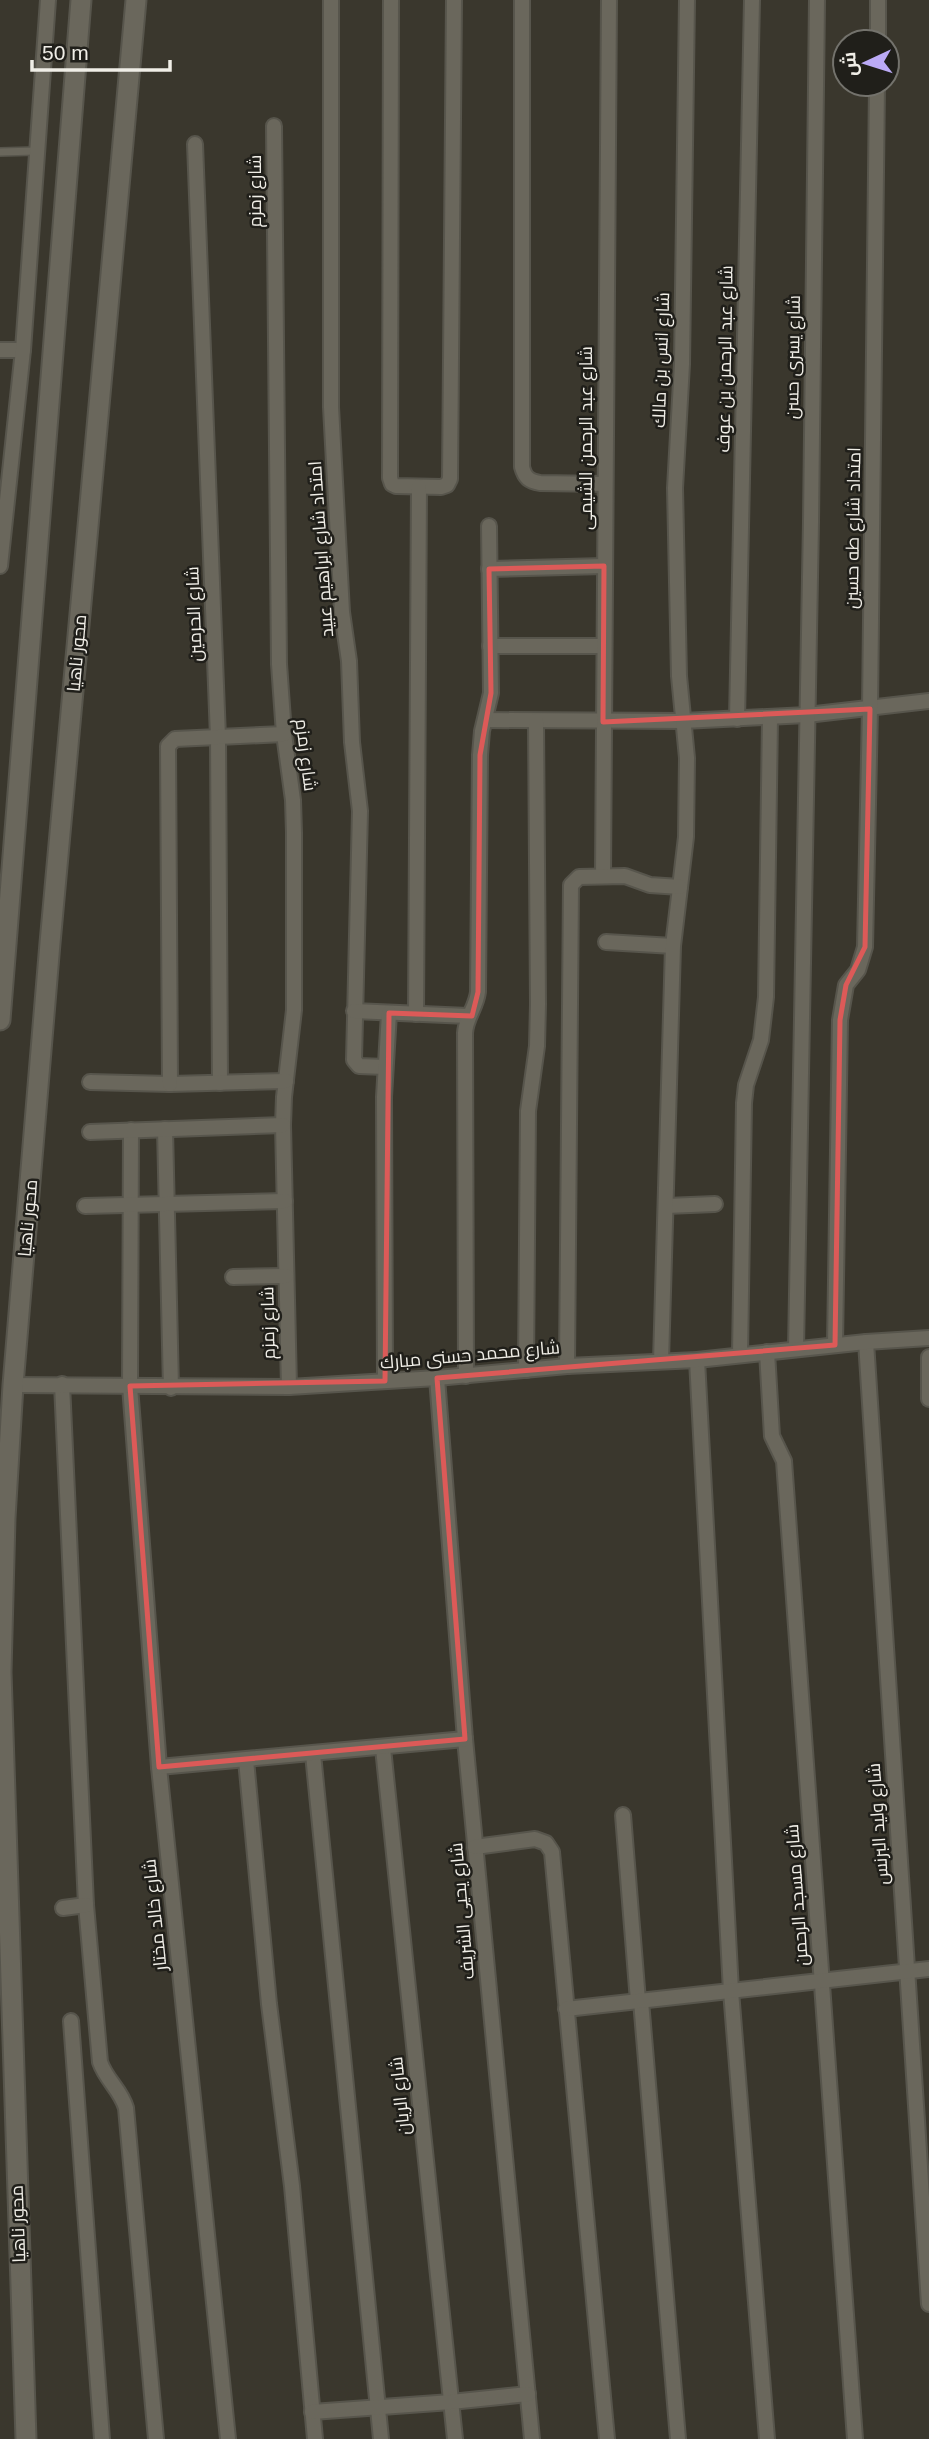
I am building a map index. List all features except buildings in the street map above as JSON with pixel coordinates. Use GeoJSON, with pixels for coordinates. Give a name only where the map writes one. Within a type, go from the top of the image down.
{"type":"FeatureCollection","features":[{"type":"Feature","properties":{"kind":"main road"},"geometry":{"type":"LineString","coordinates":[[0,1020],[81,0]]}},
{"type":"Feature","properties":{"kind":"main road","name":"محور ناهيا"},"geometry":{"type":"LineString","coordinates":[[26,2439],[1,1672],[7,1385],[136,0]]}},
{"type":"Feature","properties":{"kind":"street"},"geometry":{"type":"LineString","coordinates":[[0,566],[7,441],[23,350],[48,0]]}},
{"type":"Feature","properties":{"kind":"street","name":"امتداد شارع ابراهيم عبيد"},"geometry":{"type":"LineString","coordinates":[[331,0],[331,407],[342,612],[349,661],[352,742],[360,811],[354,1063],[359,1066],[385,1067]]}},
{"type":"Feature","properties":{"kind":"street"},"geometry":{"type":"LineString","coordinates":[[391,0],[390,478],[396,486],[419,487],[441,487],[447,485],[450,479],[454,0]]}},
{"type":"Feature","properties":{"kind":"street"},"geometry":{"type":"LineString","coordinates":[[522,0],[522,467],[530,481],[605,484]]}},
{"type":"Feature","properties":{"kind":"street","name":"شارع عبد الرحمن الشيمى"},"geometry":{"type":"LineString","coordinates":[[603,876],[609,0]]}},
{"type":"Feature","properties":{"kind":"street","name":"شارع انس بن مالك"},"geometry":{"type":"LineString","coordinates":[[661,1361],[673,946],[686,837],[687,758],[679,676],[675,488],[682,350],[687,0]]}},
{"type":"Feature","properties":{"kind":"street","name":"شارع عبد الرحمن بن عوف"},"geometry":{"type":"LineString","coordinates":[[737,719],[752,0]]}},
{"type":"Feature","properties":{"kind":"street","name":"شارع يسرى حسن"},"geometry":{"type":"LineString","coordinates":[[796,1349],[817,0]]}},
{"type":"Feature","properties":{"kind":"street"},"geometry":{"type":"LineString","coordinates":[[878,0],[878,28]]}},
{"type":"Feature","properties":{"kind":"street","name":"امتداد شارع طه حسين"},"geometry":{"type":"LineString","coordinates":[[835,1345],[840,1020],[846,985],[858,970],[865,947],[877,98]]}},
{"type":"Feature","properties":{"kind":"street","name":"شارع زمزم"},"geometry":{"type":"LineString","coordinates":[[274,126],[278,641],[284,734],[293,800],[294,860],[294,1010],[283,1125],[289,1387]]}},
{"type":"Feature","properties":{"kind":"street","name":"شارع الحرمين"},"geometry":{"type":"LineString","coordinates":[[195,144],[218,737],[220,1083]]}},
{"type":"Feature","properties":{"kind":"street"},"geometry":{"type":"LineString","coordinates":[[0,350],[23,350]]}},
{"type":"Feature","properties":{"kind":"street"},"geometry":{"type":"LineString","coordinates":[[416,1014],[419,487]]}},
{"type":"Feature","properties":{"kind":"street"},"geometry":{"type":"LineString","coordinates":[[466,1376],[465,1033],[468,1016],[474,1009],[478,992],[480,755],[491,693],[489,526]]}},
{"type":"Feature","properties":{"kind":"street"},"geometry":{"type":"LineString","coordinates":[[489,569],[604,566]]}},
{"type":"Feature","properties":{"kind":"street"},"geometry":{"type":"LineString","coordinates":[[490,646],[604,646]]}},
{"type":"Feature","properties":{"kind":"street"},"geometry":{"type":"LineString","coordinates":[[485,720],[603,722],[769,718],[929,702]]}},
{"type":"Feature","properties":{"kind":"street"},"geometry":{"type":"LineString","coordinates":[[740,1355],[746,1085],[761,1040],[766,997],[769,718]]}},
{"type":"Feature","properties":{"kind":"street"},"geometry":{"type":"LineString","coordinates":[[526,1370],[528,1111],[537,1046],[538,1004],[536,721]]}},
{"type":"Feature","properties":{"kind":"street"},"geometry":{"type":"LineString","coordinates":[[170,1084],[168,746],[175,739],[284,734]]}},
{"type":"Feature","properties":{"kind":"street"},"geometry":{"type":"LineString","coordinates":[[567,1366],[572,881],[579,877],[632,877],[650,885],[680,887]]}},
{"type":"Feature","properties":{"kind":"street"},"geometry":{"type":"LineString","coordinates":[[606,942],[673,946]]}},
{"type":"Feature","properties":{"kind":"street"},"geometry":{"type":"LineString","coordinates":[[354,1011],[468,1016]]}},
{"type":"Feature","properties":{"kind":"street"},"geometry":{"type":"LineString","coordinates":[[385,1381],[385,1067],[389,1013]]}},
{"type":"Feature","properties":{"kind":"street"},"geometry":{"type":"LineString","coordinates":[[90,1082],[286,1082]]}},
{"type":"Feature","properties":{"kind":"street"},"geometry":{"type":"LineString","coordinates":[[90,1132],[283,1125]]}},
{"type":"Feature","properties":{"kind":"street"},"geometry":{"type":"LineString","coordinates":[[165,1129],[171,1388]]}},
{"type":"Feature","properties":{"kind":"street","name":"شارع خالد مختار"},"geometry":{"type":"LineString","coordinates":[[131,1130],[131,1386],[159,1768],[228,2439]]}},
{"type":"Feature","properties":{"kind":"street"},"geometry":{"type":"LineString","coordinates":[[85,1206],[285,1201]]}},
{"type":"Feature","properties":{"kind":"street"},"geometry":{"type":"LineString","coordinates":[[666,1206],[715,1204]]}},
{"type":"Feature","properties":{"kind":"street"},"geometry":{"type":"LineString","coordinates":[[233,1277],[286,1276]]}},
{"type":"Feature","properties":{"kind":"street","name":"شارع محمد حسنى مبارك"},"geometry":{"type":"LineString","coordinates":[[7,1385],[289,1387],[466,1376],[567,1366],[697,1360],[929,1338]]}},
{"type":"Feature","properties":{"kind":"street","name":"شارع وليد البرنس"},"geometry":{"type":"LineString","coordinates":[[866,1342],[929,2304]]}},
{"type":"Feature","properties":{"kind":"street","name":"شارع مسجد الرحمن"},"geometry":{"type":"LineString","coordinates":[[767,1352],[772,1436],[784,1461],[855,2439]]}},
{"type":"Feature","properties":{"kind":"street"},"geometry":{"type":"LineString","coordinates":[[929,1357],[929,1399]]}},
{"type":"Feature","properties":{"kind":"street"},"geometry":{"type":"LineString","coordinates":[[697,1360],[731,1991],[767,2439]]}},
{"type":"Feature","properties":{"kind":"street","name":"شارع يحيى الشريف"},"geometry":{"type":"LineString","coordinates":[[437,1378],[465,1739],[532,2439]]}},
{"type":"Feature","properties":{"kind":"street"},"geometry":{"type":"LineString","coordinates":[[62,1384],[86,1905],[100,2062],[107,2078],[119,2091],[127,2114],[156,2439]]}},
{"type":"Feature","properties":{"kind":"street"},"geometry":{"type":"LineString","coordinates":[[159,1768],[465,1739]]}},
{"type":"Feature","properties":{"kind":"street","name":"شارع الريان"},"geometry":{"type":"LineString","coordinates":[[383,1748],[456,2439]]}},
{"type":"Feature","properties":{"kind":"street"},"geometry":{"type":"LineString","coordinates":[[313,1754],[381,2439]]}},
{"type":"Feature","properties":{"kind":"street"},"geometry":{"type":"LineString","coordinates":[[246,1760],[269,2004],[292,2186],[315,2439]]}},
{"type":"Feature","properties":{"kind":"street"},"geometry":{"type":"LineString","coordinates":[[623,1815],[678,2439]]}},
{"type":"Feature","properties":{"kind":"street"},"geometry":{"type":"LineString","coordinates":[[475,1847],[535,1839],[550,1847],[607,2439]]}},
{"type":"Feature","properties":{"kind":"street"},"geometry":{"type":"LineString","coordinates":[[63,1908],[86,1905]]}},
{"type":"Feature","properties":{"kind":"street"},"geometry":{"type":"LineString","coordinates":[[566,2009],[929,1969]]}},
{"type":"Feature","properties":{"kind":"street"},"geometry":{"type":"LineString","coordinates":[[71,2021],[102,2439]]}},
{"type":"Feature","properties":{"kind":"street"},"geometry":{"type":"LineString","coordinates":[[312,2412],[528,2394]]}},
{"type":"Feature","properties":{"kind":"lane"},"geometry":{"type":"LineString","coordinates":[[0,152],[36,151]]}},
{"type":"Feature","properties":{"kind":"highlighted area"},"geometry":{"type":"Polygon","coordinates":[[[604,566],[603,722],[870,709],[865,947],[846,985],[840,1020],[835,1345],[437,1378],[465,1739],[159,1767],[130,1386],[385,1381],[389,1013],[472,1016],[478,992],[480,755],[491,693],[489,569],[604,566]]]}}]}
